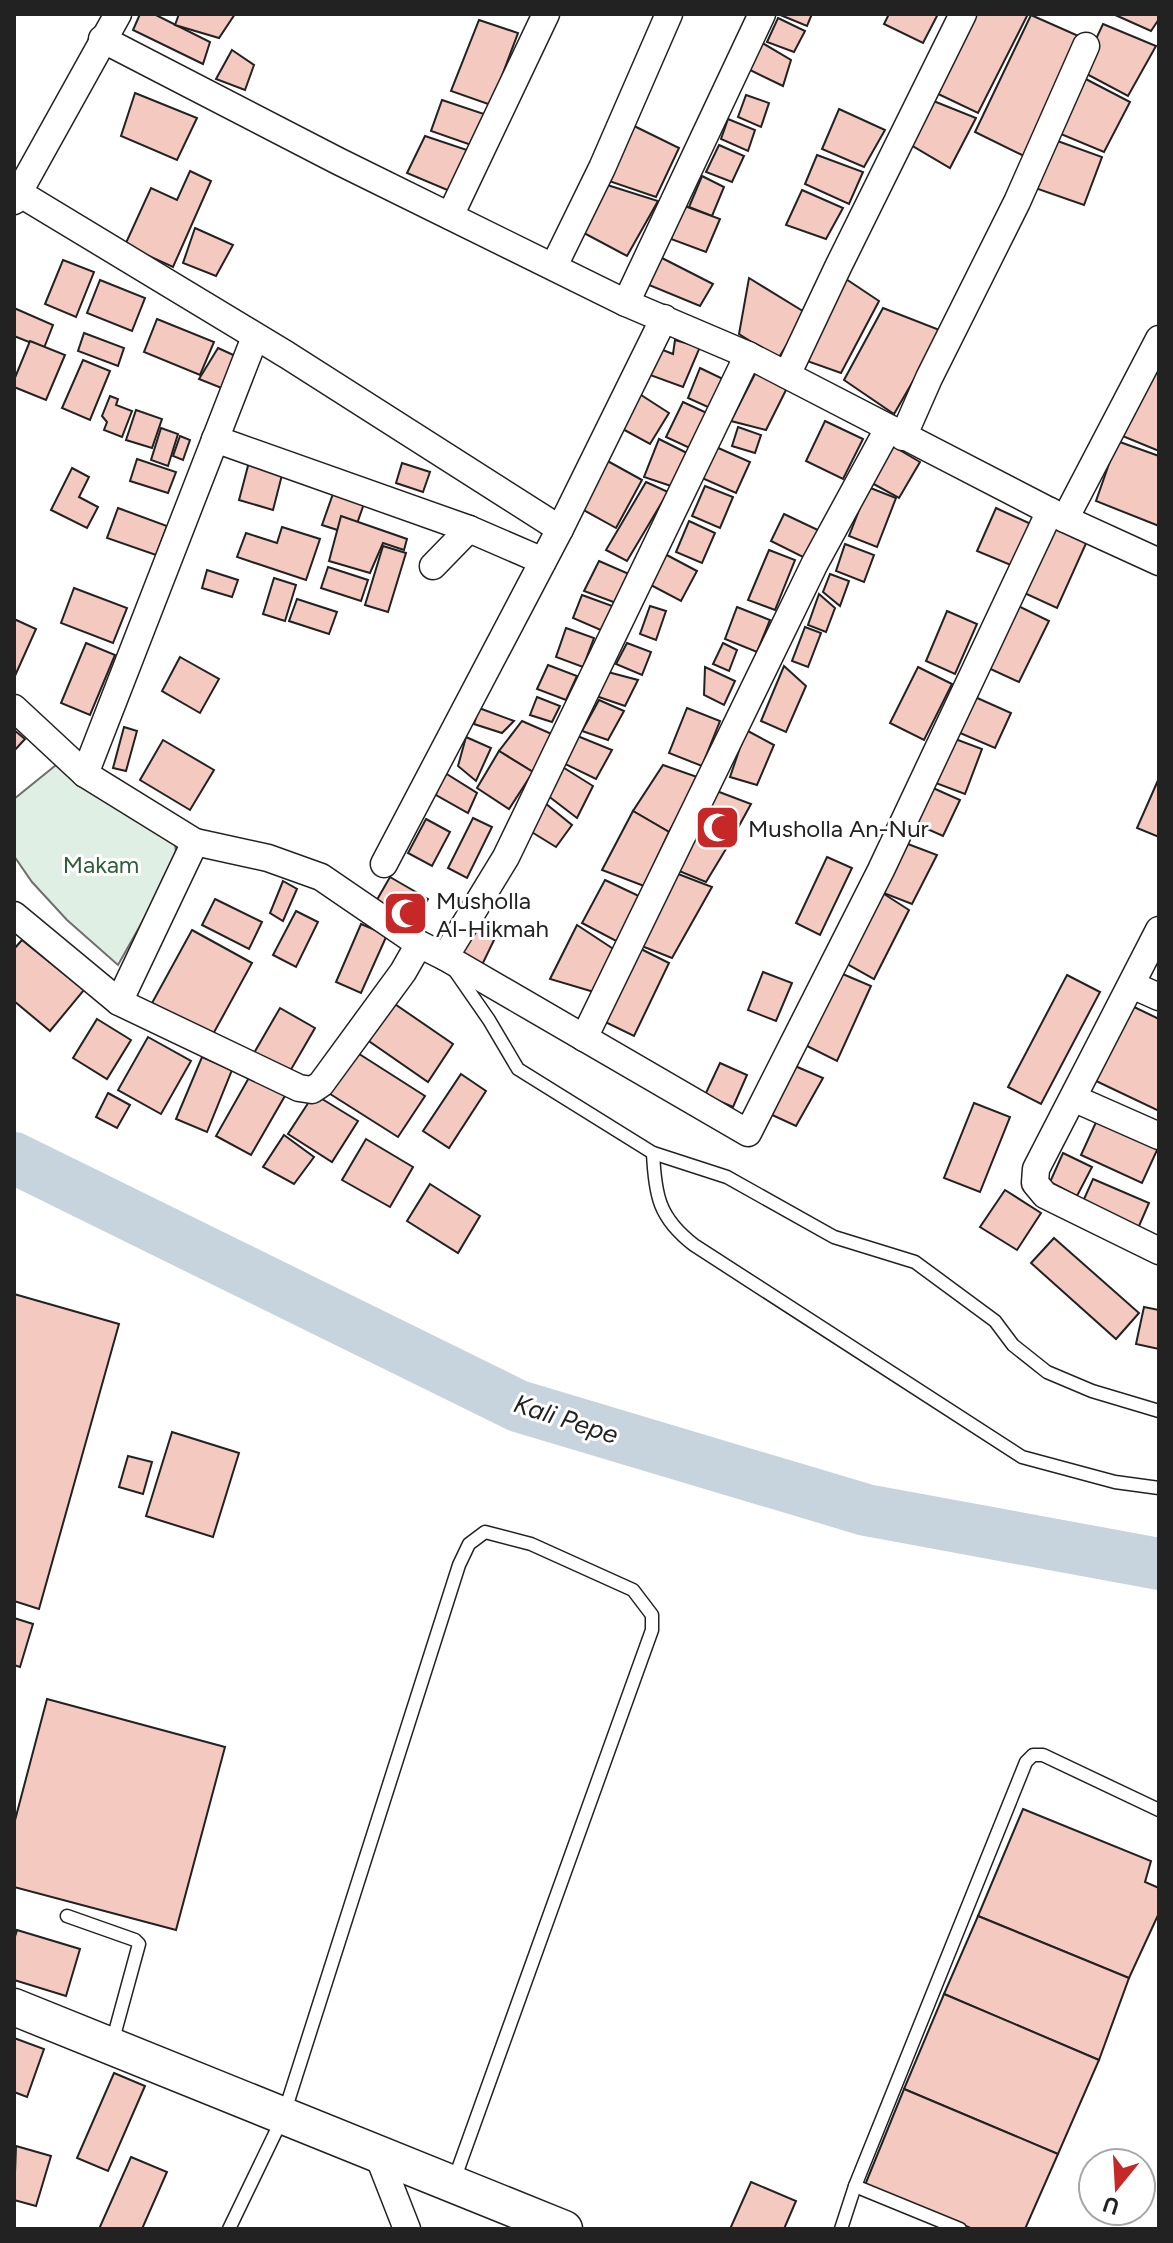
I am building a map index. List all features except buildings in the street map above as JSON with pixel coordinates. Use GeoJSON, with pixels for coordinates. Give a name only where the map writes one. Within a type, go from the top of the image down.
{"type":"FeatureCollection","features":[{"type":"Feature","properties":{"kind":"main road"},"geometry":{"type":"LineString","coordinates":[[14,2007],[453,2185],[546,2227]]}},
{"type":"Feature","properties":{"kind":"street"},"geometry":{"type":"LineString","coordinates":[[118,14],[16,197],[287,355],[560,529]]}},
{"type":"Feature","properties":{"kind":"street"},"geometry":{"type":"LineString","coordinates":[[450,216],[546,14]]}},
{"type":"Feature","properties":{"kind":"street"},"geometry":{"type":"LineString","coordinates":[[554,266],[602,168],[669,14]]}},
{"type":"Feature","properties":{"kind":"street"},"geometry":{"type":"LineString","coordinates":[[626,303],[762,14]]}},
{"type":"Feature","properties":{"kind":"street"},"geometry":{"type":"LineString","coordinates":[[787,375],[963,14]]}},
{"type":"Feature","properties":{"kind":"street"},"geometry":{"type":"LineString","coordinates":[[102,39],[450,216],[626,303],[748,355],[1057,515],[1159,562]]}},
{"type":"Feature","properties":{"kind":"street"},"geometry":{"type":"LineString","coordinates":[[584,1038],[815,563],[929,378],[1017,202],[1086,46]]}},
{"type":"Feature","properties":{"kind":"street"},"geometry":{"type":"LineString","coordinates":[[384,864],[560,529],[664,318]]}},
{"type":"Feature","properties":{"kind":"street"},"geometry":{"type":"LineString","coordinates":[[85,774],[255,337]]}},
{"type":"Feature","properties":{"kind":"street"},"geometry":{"type":"LineString","coordinates":[[14,708],[85,774],[195,842],[268,858],[321,877],[419,944],[748,1133],[1057,515],[1159,339]]}},
{"type":"Feature","properties":{"kind":"street"},"geometry":{"type":"LineString","coordinates":[[445,957],[506,857],[748,355]]}},
{"type":"Feature","properties":{"kind":"street"},"geometry":{"type":"LineString","coordinates":[[215,439],[469,529],[543,561]]}},
{"type":"Feature","properties":{"kind":"street"},"geometry":{"type":"LineString","coordinates":[[433,566],[469,529]]}},
{"type":"Feature","properties":{"kind":"street"},"geometry":{"type":"LineString","coordinates":[[119,1002],[195,842]]}},
{"type":"Feature","properties":{"kind":"street"},"geometry":{"type":"LineString","coordinates":[[14,915],[119,1002],[299,1088],[312,1090],[330,1072],[403,972],[419,944]]}},
{"type":"Feature","properties":{"kind":"street"},"geometry":{"type":"LineString","coordinates":[[1159,930],[1036,1169],[1035,1183],[1045,1195],[1159,1251]]}},
{"type":"Feature","properties":{"kind":"street"},"geometry":{"type":"LineString","coordinates":[[1132,985],[1159,997]]}},
{"type":"Feature","properties":{"kind":"street"},"geometry":{"type":"LineString","coordinates":[[1073,1098],[1159,1136]]}},
{"type":"Feature","properties":{"kind":"street"},"geometry":{"type":"LineString","coordinates":[[378,2155],[407,2229]]}},
{"type":"Feature","properties":{"kind":"lane"},"geometry":{"type":"LineString","coordinates":[[445,957],[489,1020],[518,1069],[653,1153],[727,1177],[834,1237],[915,1262],[995,1321],[1013,1345],[1047,1372],[1092,1391],[1159,1411]]}},
{"type":"Feature","properties":{"kind":"lane"},"geometry":{"type":"LineString","coordinates":[[653,1153],[654,1184],[662,1213],[677,1232],[694,1245],[1022,1457],[1115,1482],[1159,1488]]}},
{"type":"Feature","properties":{"kind":"lane"},"geometry":{"type":"LineString","coordinates":[[229,2229],[283,2117],[459,1565],[469,1544],[485,1532],[531,1544],[633,1590],[652,1615],[652,1630],[453,2185]]}},
{"type":"Feature","properties":{"kind":"lane"},"geometry":{"type":"LineString","coordinates":[[841,2229],[855,2186],[1026,1762],[1033,1755],[1043,1755],[1159,1810]]}},
{"type":"Feature","properties":{"kind":"lane"},"geometry":{"type":"LineString","coordinates":[[67,1916],[139,1944],[117,2018],[112,2047]]}},
{"type":"Feature","properties":{"kind":"lane"},"geometry":{"type":"LineString","coordinates":[[855,2186],[960,2229]]}},
{"type":"Feature","properties":{"kind":"green space","name":"Makam"},"geometry":{"type":"Polygon","coordinates":[[[61,761],[175,844],[177,860],[118,965],[67,920],[32,882],[14,856],[14,799],[61,761]]]}},
{"type":"Feature","properties":{"kind":"waterway","name":"Kali Pepe"},"geometry":{"type":"LineString","coordinates":[[14,1158],[518,1406],[866,1510],[1159,1564]]}},
{"type":"Feature","properties":{"kind":"place","name":"Musholla An-Nur"},"geometry":{"type":"Point","coordinates":[717,828]}},
{"type":"Feature","properties":{"kind":"place","name":"Musholla Al-Hikmah"},"geometry":{"type":"Point","coordinates":[405,914]}}]}
